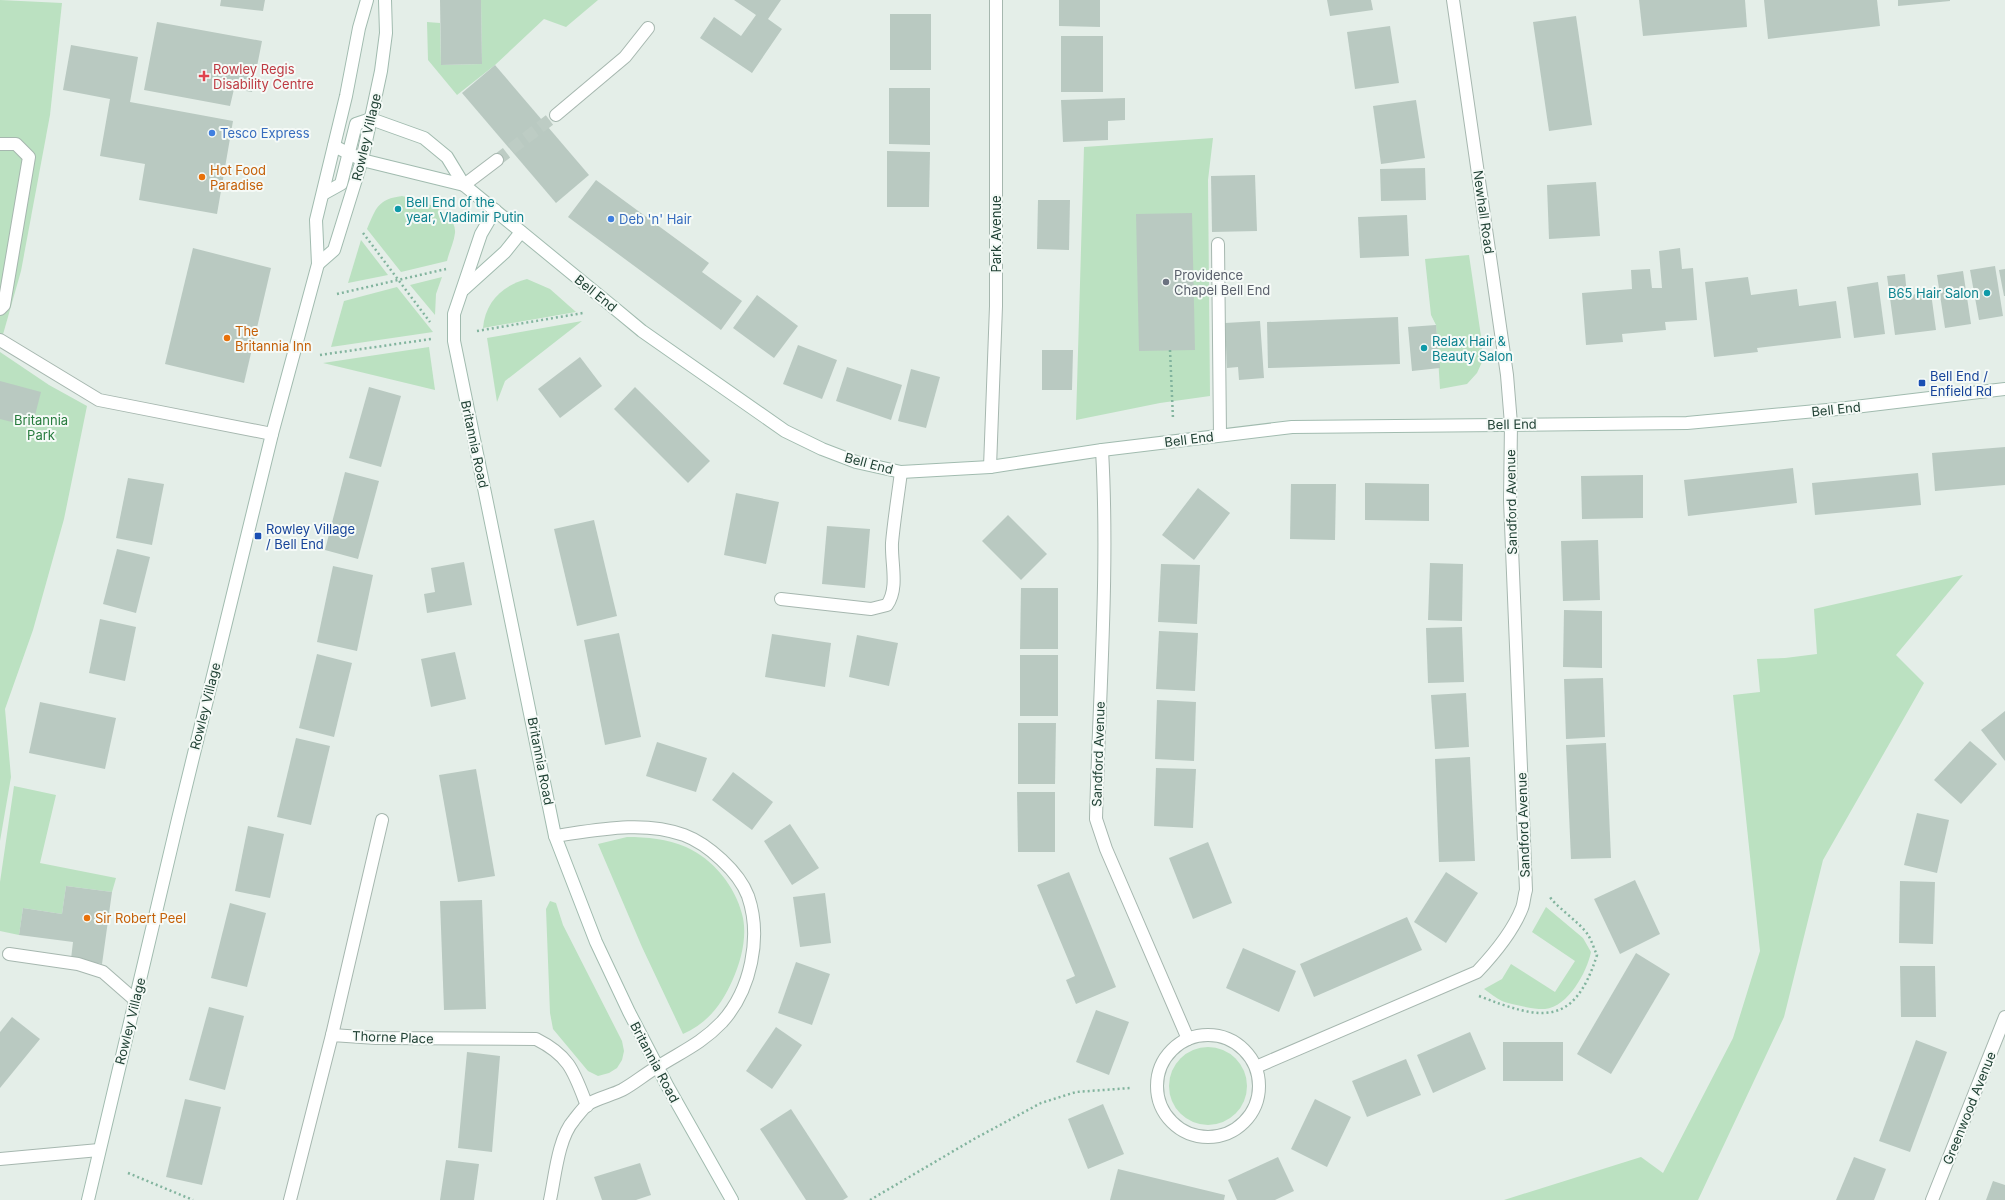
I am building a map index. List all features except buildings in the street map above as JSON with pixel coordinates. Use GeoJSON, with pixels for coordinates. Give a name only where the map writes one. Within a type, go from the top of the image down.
{"type":"FeatureCollection","features":[{"type":"Feature","properties":{"kind":"street","name":"Rowley Village"},"geometry":{"type":"LineString","coordinates":[[88,1200],[272,434],[318,264],[316,220],[346,96],[358,28],[367,0]]}},
{"type":"Feature","properties":{"kind":"street","name":"Rowley Village"},"geometry":{"type":"LineString","coordinates":[[318,264],[334,250],[362,160],[382,71],[386,34],[385,0]]}},
{"type":"Feature","properties":{"kind":"street","name":"Park Avenue"},"geometry":{"type":"LineString","coordinates":[[990,467],[996,306],[996,0]]}},
{"type":"Feature","properties":{"kind":"street","name":"Newhall Road"},"geometry":{"type":"LineString","coordinates":[[1453,0],[1507,375],[1511,424]]}},
{"type":"Feature","properties":{"kind":"street"},"geometry":{"type":"LineString","coordinates":[[556,115],[625,57],[648,28]]}},
{"type":"Feature","properties":{"kind":"street","name":"Bell End"},"geometry":{"type":"LineString","coordinates":[[372,119],[424,138],[447,157],[464,185],[642,331],[786,431],[822,449],[856,462],[901,472],[990,467],[1102,450],[1292,427],[1687,423],[1838,409],[2005,389]]}},
{"type":"Feature","properties":{"kind":"street"},"geometry":{"type":"LineString","coordinates":[[323,194],[341,184],[356,124],[372,119]]}},
{"type":"Feature","properties":{"kind":"street"},"geometry":{"type":"LineString","coordinates":[[0,144],[16,144],[29,157],[4,305],[0,309]]}},
{"type":"Feature","properties":{"kind":"street","name":"Bell End"},"geometry":{"type":"LineString","coordinates":[[334,146],[362,160],[464,185]]}},
{"type":"Feature","properties":{"kind":"street"},"geometry":{"type":"LineString","coordinates":[[464,185],[497,160]]}},
{"type":"Feature","properties":{"kind":"street","name":"Britannia Road"},"geometry":{"type":"LineString","coordinates":[[495,210],[481,234],[454,314],[455,335],[555,836],[596,942],[629,1012],[657,1066],[732,1200]]}},
{"type":"Feature","properties":{"kind":"street","name":"Britannia Road"},"geometry":{"type":"LineString","coordinates":[[463,290],[505,252],[521,232]]}},
{"type":"Feature","properties":{"kind":"street"},"geometry":{"type":"LineString","coordinates":[[1218,244],[1220,435]]}},
{"type":"Feature","properties":{"kind":"street"},"geometry":{"type":"LineString","coordinates":[[0,340],[99,400],[272,434]]}},
{"type":"Feature","properties":{"kind":"street","name":"Sandford Avenue"},"geometry":{"type":"LineString","coordinates":[[1256,1067],[1477,972],[1491,956],[1522,908],[1526,890],[1510,500],[1511,424]]}},
{"type":"Feature","properties":{"kind":"street","name":"Sandford Avenue"},"geometry":{"type":"LineString","coordinates":[[1102,450],[1104,491],[1104,572],[1096,819],[1106,849],[1188,1038]]}},
{"type":"Feature","properties":{"kind":"street"},"geometry":{"type":"LineString","coordinates":[[781,599],[871,609],[887,605],[892,598],[892,544],[901,472]]}},
{"type":"Feature","properties":{"kind":"street"},"geometry":{"type":"LineString","coordinates":[[290,1200],[332,1035],[382,820]]}},
{"type":"Feature","properties":{"kind":"street"},"geometry":{"type":"LineString","coordinates":[[550,1200],[563,1138],[572,1122],[587,1106],[637,1082],[657,1066],[701,1042],[723,1021],[739,997],[753,952],[753,926],[748,896],[735,874],[714,853],[684,836],[653,829],[619,827],[555,836]]}},
{"type":"Feature","properties":{"kind":"street"},"geometry":{"type":"LineString","coordinates":[[8,954],[78,964],[103,972],[135,1000]]}},
{"type":"Feature","properties":{"kind":"street","name":"Greenwood Avenue"},"geometry":{"type":"LineString","coordinates":[[1932,1200],[2005,1016]]}},
{"type":"Feature","properties":{"kind":"street"},"geometry":{"type":"LineString","coordinates":[[1204,1034],[1220,1036],[1230,1040],[1247,1053],[1256,1067],[1259,1083],[1258,1100],[1250,1116],[1238,1128],[1222,1136],[1205,1138],[1188,1134],[1174,1125],[1163,1111],[1157,1095],[1157,1078],[1162,1061],[1173,1047],[1188,1038],[1204,1034]]}},
{"type":"Feature","properties":{"kind":"street","name":"Thorne Place"},"geometry":{"type":"LineString","coordinates":[[332,1035],[376,1038],[536,1039],[550,1046],[567,1061],[577,1079],[587,1106]]}},
{"type":"Feature","properties":{"kind":"street"},"geometry":{"type":"LineString","coordinates":[[0,1159],[99,1150]]}},
{"type":"Feature","properties":{"kind":"path"},"geometry":{"type":"LineString","coordinates":[[359,228],[442,337]]}},
{"type":"Feature","properties":{"kind":"path"},"geometry":{"type":"LineString","coordinates":[[337,294],[451,268]]}},
{"type":"Feature","properties":{"kind":"path"},"geometry":{"type":"LineString","coordinates":[[320,355],[455,335],[613,307]]}},
{"type":"Feature","properties":{"kind":"path"},"geometry":{"type":"LineString","coordinates":[[1170,350],[1174,441]]}},
{"type":"Feature","properties":{"kind":"path"},"geometry":{"type":"LineString","coordinates":[[1477,995],[1521,1011],[1542,1014],[1559,1010],[1573,1002],[1580,995],[1590,976],[1597,955],[1589,935],[1567,912],[1550,898],[1548,892]]}},
{"type":"Feature","properties":{"kind":"path"},"geometry":{"type":"LineString","coordinates":[[870,1200],[974,1139],[1041,1103],[1076,1092],[1130,1088]]}},
{"type":"Feature","properties":{"kind":"path"},"geometry":{"type":"LineString","coordinates":[[128,1174],[193,1200]]}},
{"type":"Feature","properties":{"kind":"green space"},"geometry":{"type":"Polygon","coordinates":[[[0,0],[62,3],[50,115],[21,271],[0,345],[0,0]]]}},
{"type":"Feature","properties":{"kind":"green space"},"geometry":{"type":"Polygon","coordinates":[[[481,0],[598,0],[566,27],[544,19],[495,65],[457,95],[428,60],[427,22],[440,23],[441,65],[482,64],[481,0]]]}},
{"type":"Feature","properties":{"kind":"green space"},"geometry":{"type":"Polygon","coordinates":[[[1213,138],[1208,180],[1210,396],[1160,403],[1076,420],[1084,147],[1213,138]]]}},
{"type":"Feature","properties":{"kind":"green space"},"geometry":{"type":"Polygon","coordinates":[[[402,196],[436,207],[450,218],[454,225],[455,233],[447,261],[401,272],[367,229],[373,215],[383,202],[394,197],[402,196]]]}},
{"type":"Feature","properties":{"kind":"green space"},"geometry":{"type":"Polygon","coordinates":[[[361,240],[388,275],[348,283],[361,240]]]}},
{"type":"Feature","properties":{"kind":"green space"},"geometry":{"type":"Polygon","coordinates":[[[1469,255],[1482,343],[1482,362],[1477,373],[1467,384],[1440,389],[1436,325],[1431,315],[1425,259],[1469,255]]]}},
{"type":"Feature","properties":{"kind":"green space"},"geometry":{"type":"Polygon","coordinates":[[[442,277],[436,294],[435,315],[410,285],[442,277]]]}},
{"type":"Feature","properties":{"kind":"green space"},"geometry":{"type":"Polygon","coordinates":[[[527,279],[550,289],[576,312],[483,328],[487,310],[497,296],[510,286],[527,279]]]}},
{"type":"Feature","properties":{"kind":"green space"},"geometry":{"type":"Polygon","coordinates":[[[397,287],[433,332],[331,347],[344,301],[397,287]]]}},
{"type":"Feature","properties":{"kind":"green space"},"geometry":{"type":"Polygon","coordinates":[[[582,321],[505,381],[497,402],[487,338],[582,321]]]}},
{"type":"Feature","properties":{"kind":"green space"},"geometry":{"type":"Polygon","coordinates":[[[429,347],[435,390],[323,363],[429,347]]]}},
{"type":"Feature","properties":{"kind":"green space","name":"Britannia Park"},"geometry":{"type":"Polygon","coordinates":[[[0,352],[49,385],[87,406],[64,519],[33,630],[5,709],[11,777],[0,841],[0,352]]]}},
{"type":"Feature","properties":{"kind":"green space"},"geometry":{"type":"Polygon","coordinates":[[[1963,575],[1896,655],[1924,683],[1823,860],[1784,1017],[1698,1200],[1504,1200],[1641,1157],[1663,1173],[1733,1038],[1760,951],[1733,695],[1760,692],[1757,659],[1785,658],[1817,654],[1814,609],[1963,575]]]}},
{"type":"Feature","properties":{"kind":"green space"},"geometry":{"type":"Polygon","coordinates":[[[14,786],[56,795],[40,863],[116,878],[112,892],[66,886],[62,914],[23,908],[19,935],[0,931],[0,882],[14,786]]]}},
{"type":"Feature","properties":{"kind":"green space"},"geometry":{"type":"Polygon","coordinates":[[[627,837],[664,840],[679,844],[696,852],[722,874],[734,893],[742,914],[744,922],[743,948],[739,964],[729,988],[719,1004],[707,1018],[692,1030],[683,1034],[642,947],[598,844],[627,837]]]}},
{"type":"Feature","properties":{"kind":"green space"},"geometry":{"type":"Polygon","coordinates":[[[550,901],[556,903],[563,925],[622,1041],[624,1051],[622,1060],[617,1068],[609,1073],[598,1076],[588,1071],[553,1029],[550,1013],[546,909],[550,901]]]}},
{"type":"Feature","properties":{"kind":"green space"},"geometry":{"type":"Polygon","coordinates":[[[1546,907],[1583,938],[1591,952],[1581,978],[1569,995],[1553,1007],[1536,1009],[1502,1001],[1484,989],[1502,979],[1511,964],[1555,992],[1575,961],[1532,932],[1546,907]]]}},
{"type":"Feature","properties":{"kind":"green space"},"geometry":{"type":"Polygon","coordinates":[[[1208,1047],[1223,1050],[1235,1059],[1244,1071],[1247,1086],[1244,1101],[1235,1113],[1223,1122],[1208,1125],[1193,1122],[1181,1113],[1172,1101],[1169,1086],[1172,1071],[1181,1059],[1193,1050],[1208,1047]]]}},
{"type":"Feature","properties":{"kind":"tunnel"},"geometry":{"type":"LineString","coordinates":[[497,160],[556,115]]}},
{"type":"Feature","properties":{"kind":"place","name":"Rowley Regis Disability Centre"},"geometry":{"type":"Point","coordinates":[204,76]}},
{"type":"Feature","properties":{"kind":"place","name":"Tesco Express"},"geometry":{"type":"Point","coordinates":[212,133]}},
{"type":"Feature","properties":{"kind":"place","name":"Hot Food Paradise"},"geometry":{"type":"Point","coordinates":[202,177]}},
{"type":"Feature","properties":{"kind":"place","name":"Bell End of the year, Vladimir Putin"},"geometry":{"type":"Point","coordinates":[398,209]}},
{"type":"Feature","properties":{"kind":"place","name":"Deb 'n' Hair"},"geometry":{"type":"Point","coordinates":[611,219]}},
{"type":"Feature","properties":{"kind":"place","name":"Providence Chapel Bell End"},"geometry":{"type":"Point","coordinates":[1166,282]}},
{"type":"Feature","properties":{"kind":"place","name":"B65 Hair Salon"},"geometry":{"type":"Point","coordinates":[1987,293]}},
{"type":"Feature","properties":{"kind":"place","name":"The Britannia Inn"},"geometry":{"type":"Point","coordinates":[227,338]}},
{"type":"Feature","properties":{"kind":"place","name":"Relax Hair & Beauty Salon"},"geometry":{"type":"Point","coordinates":[1424,348]}},
{"type":"Feature","properties":{"kind":"place","name":"Bell End / Enfield Rd"},"geometry":{"type":"Point","coordinates":[1922,383]}},
{"type":"Feature","properties":{"kind":"place","name":"Rowley Village / Bell End"},"geometry":{"type":"Point","coordinates":[258,536]}},
{"type":"Feature","properties":{"kind":"place","name":"Sir Robert Peel"},"geometry":{"type":"Point","coordinates":[87,918]}}]}
